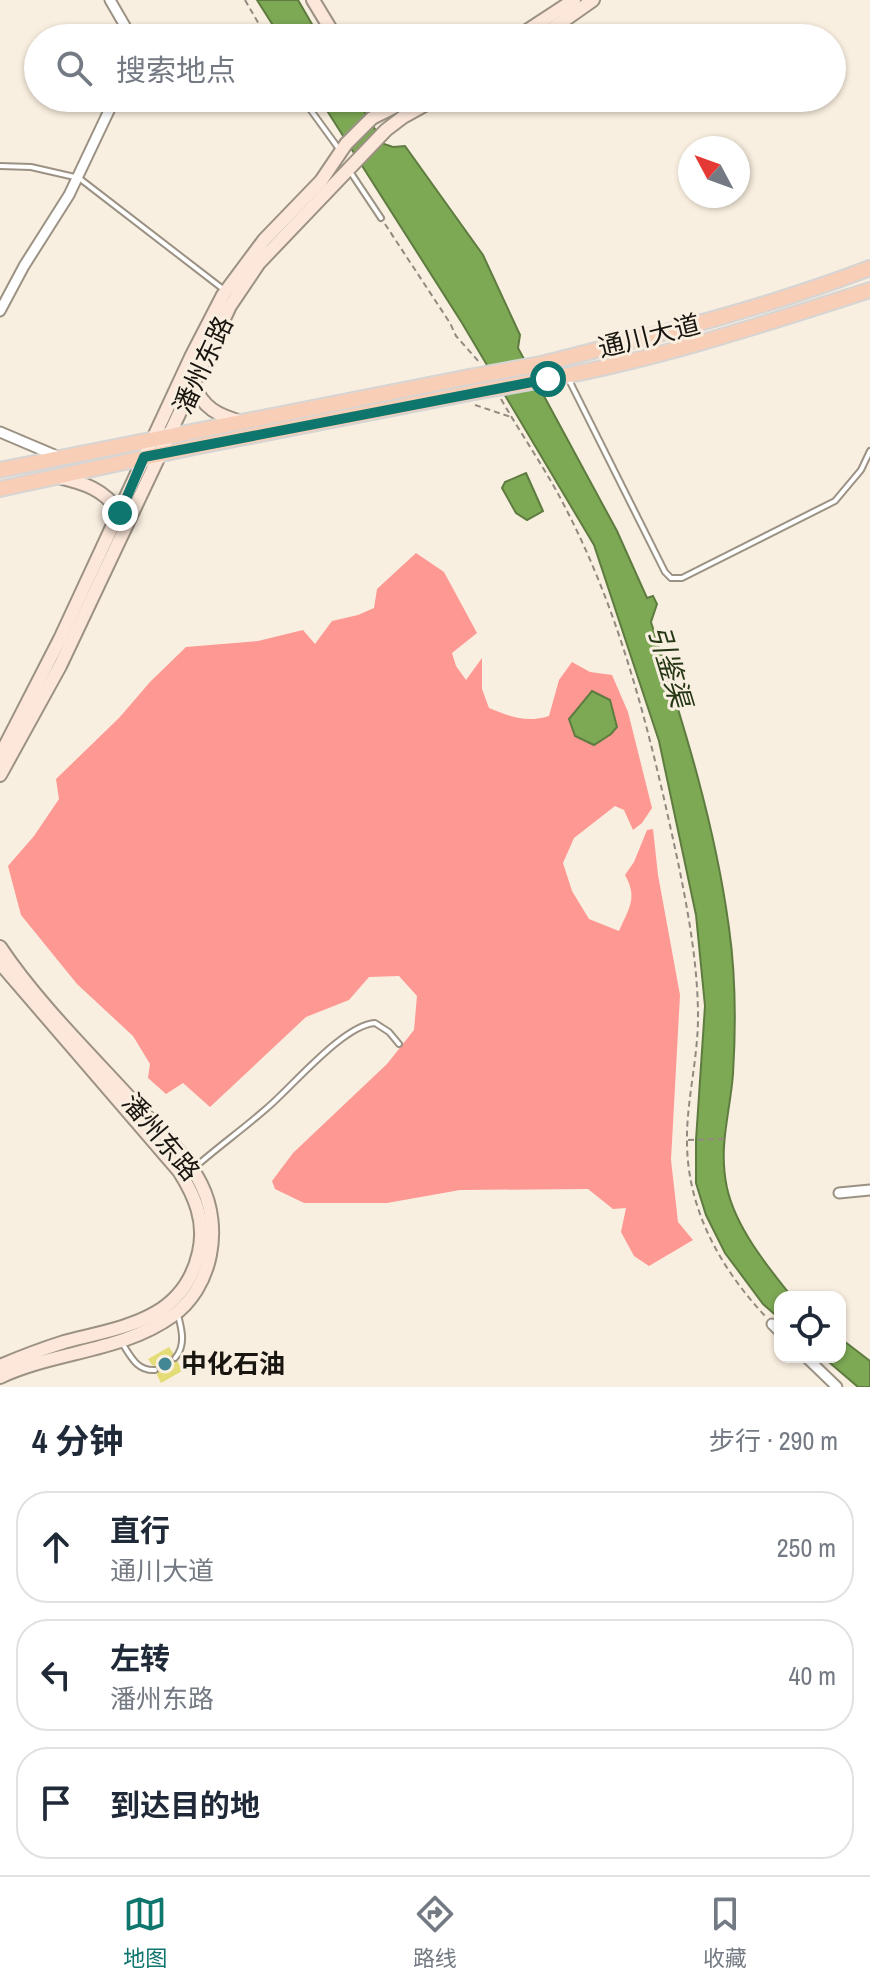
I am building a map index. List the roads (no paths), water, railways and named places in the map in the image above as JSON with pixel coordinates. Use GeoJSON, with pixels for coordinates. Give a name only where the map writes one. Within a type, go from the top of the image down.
{"type":"FeatureCollection","features":[{"type":"Feature","properties":{"kind":"main road"},"geometry":{"type":"LineString","coordinates":[[313,0],[328,24]]}},
{"type":"Feature","properties":{"kind":"main road"},"geometry":{"type":"LineString","coordinates":[[537,24],[574,0]]}},
{"type":"Feature","properties":{"kind":"main road"},"geometry":{"type":"LineString","coordinates":[[559,24],[593,0]]}},
{"type":"Feature","properties":{"kind":"main road","name":"潘州东路"},"geometry":{"type":"LineString","coordinates":[[0,756],[60,639],[152,440],[231,293],[264,240],[321,181],[343,147],[384,112]]}},
{"type":"Feature","properties":{"kind":"main road","name":"潘州东路"},"geometry":{"type":"LineString","coordinates":[[0,775],[60,666],[170,437],[231,293],[351,165],[412,112]]}},
{"type":"Feature","properties":{"kind":"main road","name":"通川大道"},"geometry":{"type":"LineString","coordinates":[[0,470],[541,364],[687,328],[823,286],[870,268]]}},
{"type":"Feature","properties":{"kind":"main road","name":"通川大道"},"geometry":{"type":"LineString","coordinates":[[0,489],[144,457],[475,399],[548,379],[643,360],[870,290]]}},
{"type":"Feature","properties":{"kind":"main road"},"geometry":{"type":"LineString","coordinates":[[194,384],[197,393],[212,411],[242,422]]}},
{"type":"Feature","properties":{"kind":"main road"},"geometry":{"type":"LineString","coordinates":[[22,466],[27,483]]}},
{"type":"Feature","properties":{"kind":"main road"},"geometry":{"type":"LineString","coordinates":[[54,476],[98,489],[120,513]]}},
{"type":"Feature","properties":{"kind":"main road","name":"潘州东路"},"geometry":{"type":"LineString","coordinates":[[0,947],[187,1173],[202,1241],[191,1277],[175,1306],[118,1335],[20,1367],[0,1377]]}},
{"type":"Feature","properties":{"kind":"main road","name":"潘州东路"},"geometry":{"type":"LineString","coordinates":[[0,963],[164,1152],[187,1173]]}},
{"type":"Feature","properties":{"kind":"main road","name":"潘州东路"},"geometry":{"type":"LineString","coordinates":[[0,1366],[63,1343],[118,1335]]}},
{"type":"Feature","properties":{"kind":"street"},"geometry":{"type":"LineString","coordinates":[[110,0],[124,24]]}},
{"type":"Feature","properties":{"kind":"street"},"geometry":{"type":"LineString","coordinates":[[0,311],[79,178],[109,112]]}},
{"type":"Feature","properties":{"kind":"street"},"geometry":{"type":"LineString","coordinates":[[0,432],[59,457]]}},
{"type":"Feature","properties":{"kind":"street"},"geometry":{"type":"LineString","coordinates":[[839,1193],[870,1190]]}},
{"type":"Feature","properties":{"kind":"street"},"geometry":{"type":"LineString","coordinates":[[812,1363],[837,1387]]}},
{"type":"Feature","properties":{"kind":"lane"},"geometry":{"type":"LineString","coordinates":[[314,112],[343,147]]}},
{"type":"Feature","properties":{"kind":"lane"},"geometry":{"type":"LineString","coordinates":[[351,165],[381,218]]}},
{"type":"Feature","properties":{"kind":"lane"},"geometry":{"type":"LineString","coordinates":[[0,166],[31,167],[79,178],[149,235],[231,293]]}},
{"type":"Feature","properties":{"kind":"lane"},"geometry":{"type":"LineString","coordinates":[[562,358],[567,376],[634,515],[671,578],[682,578],[835,501],[861,470],[870,451]]}},
{"type":"Feature","properties":{"kind":"lane"},"geometry":{"type":"LineString","coordinates":[[187,1173],[271,1105],[340,1040],[360,1027],[375,1023],[389,1032],[399,1044]]}},
{"type":"Feature","properties":{"kind":"lane"},"geometry":{"type":"LineString","coordinates":[[175,1306],[182,1341],[181,1352],[175,1358]]}},
{"type":"Feature","properties":{"kind":"lane"},"geometry":{"type":"LineString","coordinates":[[118,1335],[137,1365],[145,1371],[155,1370]]}},
{"type":"Feature","properties":{"kind":"place","name":"中化石油"},"geometry":{"type":"Point","coordinates":[165,1364]}},
{"type":"Feature","properties":{"kind":"water label","name":"引鉴渠"},"geometry":{"type":"Point","coordinates":[670,666]}}]}
